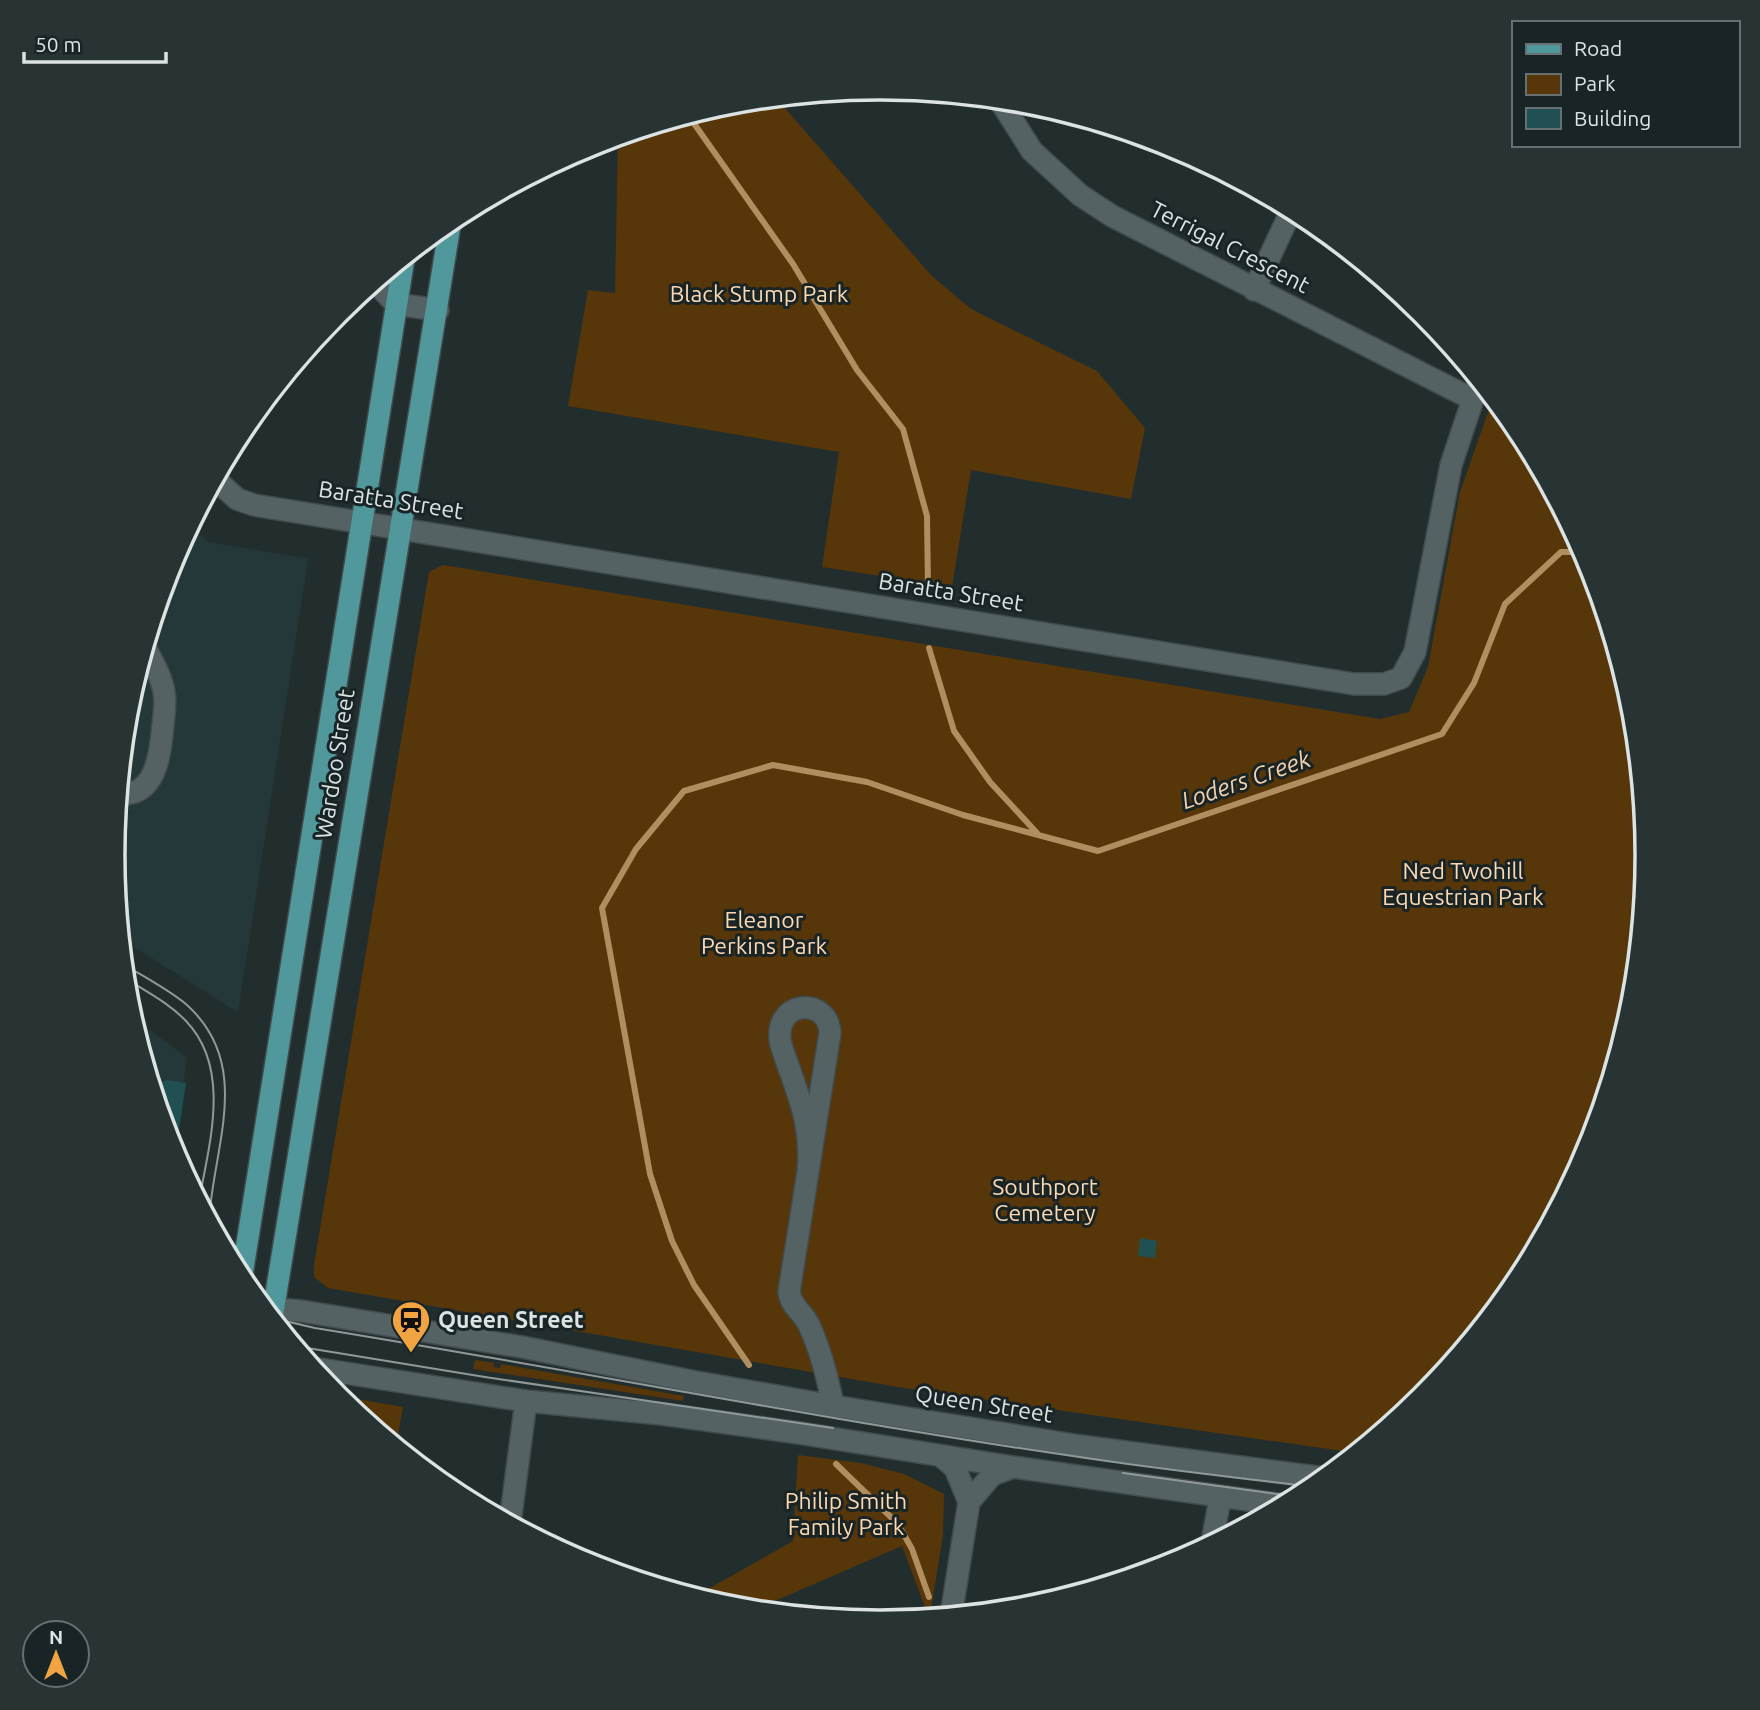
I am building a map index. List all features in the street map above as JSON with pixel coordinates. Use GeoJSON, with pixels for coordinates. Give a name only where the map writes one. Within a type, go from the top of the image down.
{"type":"FeatureCollection","features":[{"type":"Feature","properties":{"kind":"main road","name":"Wardoo Street"},"geometry":{"type":"LineString","coordinates":[[271,1301],[450,235]]}},
{"type":"Feature","properties":{"kind":"main road","name":"Wardoo Street"},"geometry":{"type":"LineString","coordinates":[[244,1262],[402,271]]}},
{"type":"Feature","properties":{"kind":"street","name":"Terrigal Crescent"},"geometry":{"type":"LineString","coordinates":[[1006,111],[1032,151],[1080,195],[1112,216],[1254,290],[1475,390]]}},
{"type":"Feature","properties":{"kind":"street"},"geometry":{"type":"LineString","coordinates":[[1254,290],[1287,219]]}},
{"type":"Feature","properties":{"kind":"street"},"geometry":{"type":"LineString","coordinates":[[381,288],[396,304],[438,310]]}},
{"type":"Feature","properties":{"kind":"street","name":"Baratta Street"},"geometry":{"type":"LineString","coordinates":[[222,485],[237,499],[254,505],[1354,684],[1384,684],[1401,678],[1415,652],[1451,466],[1475,390]]}},
{"type":"Feature","properties":{"kind":"street"},"geometry":{"type":"LineString","coordinates":[[127,793],[137,792],[146,786],[153,777],[157,764],[165,696],[151,658]]}},
{"type":"Feature","properties":{"kind":"street"},"geometry":{"type":"LineString","coordinates":[[808,1171],[808,1127],[779,1033],[786,1015],[792,1010],[804,1007],[821,1014],[831,1030],[789,1296],[811,1329],[833,1406]]}},
{"type":"Feature","properties":{"kind":"street","name":"Queen Street"},"geometry":{"type":"LineString","coordinates":[[278,1311],[318,1313],[522,1346],[714,1385],[1080,1446],[1310,1476]]}},
{"type":"Feature","properties":{"kind":"street"},"geometry":{"type":"LineString","coordinates":[[328,1370],[526,1401],[662,1414],[1268,1503]]}},
{"type":"Feature","properties":{"kind":"street"},"geometry":{"type":"LineString","coordinates":[[511,1514],[526,1401]]}},
{"type":"Feature","properties":{"kind":"street"},"geometry":{"type":"LineString","coordinates":[[941,1456],[955,1468],[969,1502]]}},
{"type":"Feature","properties":{"kind":"street"},"geometry":{"type":"LineString","coordinates":[[952,1607],[969,1502],[988,1478],[1013,1467]]}},
{"type":"Feature","properties":{"kind":"street"},"geometry":{"type":"LineString","coordinates":[[1214,1532],[1220,1497]]}},
{"type":"Feature","properties":{"kind":"shaded area"},"geometry":{"type":"Polygon","coordinates":[[[198,532],[208,542],[308,559],[238,1012],[130,945],[126,904],[126,806],[139,708],[165,612],[198,532]]]}},
{"type":"Feature","properties":{"kind":"shaded area"},"geometry":{"type":"Polygon","coordinates":[[[145,1026],[187,1058],[177,1131],[145,1026]]]}},
{"type":"Feature","properties":{"kind":"green space","name":"Black Stump Park"},"geometry":{"type":"Polygon","coordinates":[[[783,106],[931,275],[971,309],[1097,371],[1145,428],[1131,499],[971,470],[952,587],[822,567],[839,452],[568,406],[588,290],[615,293],[618,147],[685,125],[783,106]]]}},
{"type":"Feature","properties":{"kind":"green space"},"geometry":{"type":"Polygon","coordinates":[[[1489,409],[1534,477],[1557,521],[1578,566],[1610,660],[1629,756],[1634,806],[1634,904],[1629,954],[1610,1050],[1595,1098],[1578,1144],[1534,1233],[1508,1275],[1448,1353],[1378,1423],[1343,1451],[898,1387],[328,1288],[314,1277],[429,572],[443,565],[1380,719],[1409,712],[1428,667],[1460,492],[1489,409]]]}},
{"type":"Feature","properties":{"kind":"green space"},"geometry":{"type":"Polygon","coordinates":[[[475,1360],[494,1363],[494,1367],[500,1368],[501,1364],[684,1396],[683,1401],[473,1369],[475,1360]]]}},
{"type":"Feature","properties":{"kind":"green space"},"geometry":{"type":"Polygon","coordinates":[[[356,1399],[403,1407],[398,1436],[356,1399]]]}},
{"type":"Feature","properties":{"kind":"green space","name":"Philip Smith Family Park"},"geometry":{"type":"Polygon","coordinates":[[[798,1455],[861,1463],[904,1474],[944,1494],[943,1535],[931,1609],[926,1609],[902,1546],[772,1602],[707,1590],[793,1541],[798,1455]]]}},
{"type":"Feature","properties":{"kind":"building"},"geometry":{"type":"Polygon","coordinates":[[[167,1080],[186,1083],[178,1134],[165,1098],[160,1083],[167,1080]]]}},
{"type":"Feature","properties":{"kind":"building"},"geometry":{"type":"Polygon","coordinates":[[[1140,1238],[1157,1241],[1155,1258],[1138,1256],[1140,1238]]]}},
{"type":"Feature","properties":{"kind":"waterway","name":"Loders Creek"},"geometry":{"type":"LineString","coordinates":[[694,123],[793,264],[857,370],[903,429],[927,516],[928,588]]}},
{"type":"Feature","properties":{"kind":"waterway"},"geometry":{"type":"LineString","coordinates":[[749,1365],[694,1285],[672,1241],[650,1174],[602,908],[636,849],[684,791],[773,765],[867,782],[963,815],[1098,851],[1442,734],[1474,683],[1505,604],[1561,552],[1571,552]]}},
{"type":"Feature","properties":{"kind":"waterway","name":"Loders Creek"},"geometry":{"type":"LineString","coordinates":[[929,648],[954,731],[990,782],[1037,833]]}},
{"type":"Feature","properties":{"kind":"waterway"},"geometry":{"type":"LineString","coordinates":[[836,1464],[898,1524],[912,1549],[929,1597]]}},
{"type":"Feature","properties":{"kind":"tram line"},"geometry":{"type":"LineString","coordinates":[[134,970],[187,1005],[207,1028],[219,1053],[225,1107],[211,1204]]}},
{"type":"Feature","properties":{"kind":"tram line"},"geometry":{"type":"LineString","coordinates":[[136,985],[165,1003],[186,1021],[200,1040],[209,1061],[214,1108],[202,1186]]}},
{"type":"Feature","properties":{"kind":"tram line"},"geometry":{"type":"LineString","coordinates":[[286,1321],[898,1429],[1121,1463],[1297,1485]]}},
{"type":"Feature","properties":{"kind":"tram line"},"geometry":{"type":"LineString","coordinates":[[308,1348],[833,1428]]}},
{"type":"Feature","properties":{"kind":"tram line"},"geometry":{"type":"LineString","coordinates":[[1123,1473],[1281,1494]]}},
{"type":"Feature","properties":{"kind":"place","name":"Queen Street"},"geometry":{"type":"Point","coordinates":[411,1354]}},
{"type":"Feature","properties":{"kind":"park label","name":"Ned Twohill Equestrian Park"},"geometry":{"type":"Point","coordinates":[1463,884]}},
{"type":"Feature","properties":{"kind":"park label","name":"Eleanor Perkins Park"},"geometry":{"type":"Point","coordinates":[764,933]}},
{"type":"Feature","properties":{"kind":"park label","name":"Southport Cemetery"},"geometry":{"type":"Point","coordinates":[1045,1200]}}]}
